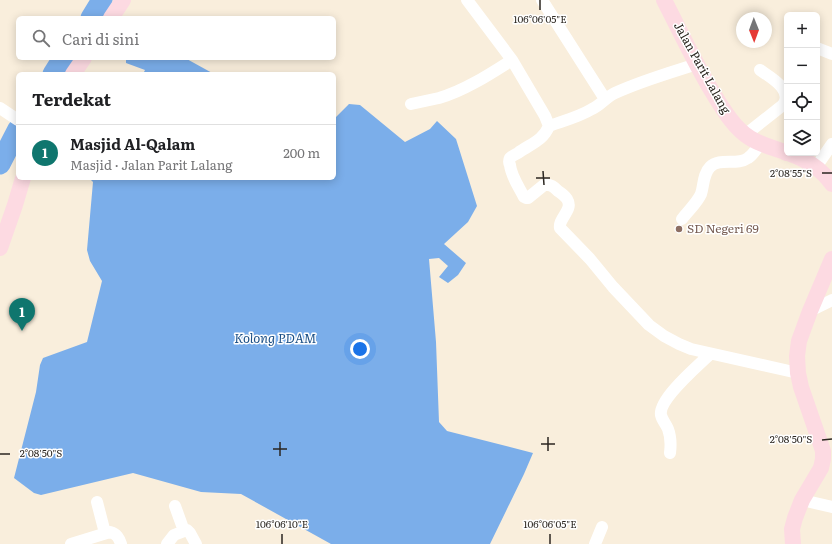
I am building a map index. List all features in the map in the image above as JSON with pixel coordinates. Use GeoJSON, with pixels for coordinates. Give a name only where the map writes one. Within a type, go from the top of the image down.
{"type":"FeatureCollection","features":[{"type":"Feature","properties":{"kind":"street"},"geometry":{"type":"LineString","coordinates":[[112,16],[123,0]]}},
{"type":"Feature","properties":{"kind":"street"},"geometry":{"type":"LineString","coordinates":[[468,0],[512,60],[545,116],[549,126],[543,137],[520,151],[510,160],[509,163],[511,173],[524,197],[528,198],[544,184],[551,185],[565,197],[568,200],[569,208],[560,224],[560,228],[590,259],[633,309],[649,325],[664,336],[691,349],[798,373]]}},
{"type":"Feature","properties":{"kind":"street"},"geometry":{"type":"LineString","coordinates":[[542,0],[604,99]]}},
{"type":"Feature","properties":{"kind":"street","name":"Jalan Parit Lalang"},"geometry":{"type":"LineString","coordinates":[[664,0],[696,64],[723,109],[735,125],[745,135],[760,144],[784,152]]}},
{"type":"Feature","properties":{"kind":"street"},"geometry":{"type":"LineString","coordinates":[[820,49],[832,54]]}},
{"type":"Feature","properties":{"kind":"street"},"geometry":{"type":"LineString","coordinates":[[74,72],[83,60]]}},
{"type":"Feature","properties":{"kind":"street"},"geometry":{"type":"LineString","coordinates":[[411,104],[454,93],[512,60]]}},
{"type":"Feature","properties":{"kind":"street"},"geometry":{"type":"LineString","coordinates":[[549,126],[594,109],[604,99],[614,94],[664,74],[696,64]]}},
{"type":"Feature","properties":{"kind":"street"},"geometry":{"type":"LineString","coordinates":[[745,135],[785,102],[785,92],[782,87],[760,70]]}},
{"type":"Feature","properties":{"kind":"street"},"geometry":{"type":"LineString","coordinates":[[682,218],[699,197],[706,172],[709,168],[714,164],[743,161],[752,155],[760,144]]}},
{"type":"Feature","properties":{"kind":"street"},"geometry":{"type":"LineString","coordinates":[[816,167],[832,144]]}},
{"type":"Feature","properties":{"kind":"street","name":"Jalan Parit Lalang"},"geometry":{"type":"LineString","coordinates":[[794,156],[807,161],[816,167],[829,179],[832,184]]}},
{"type":"Feature","properties":{"kind":"street"},"geometry":{"type":"LineString","coordinates":[[0,248],[22,180]]}},
{"type":"Feature","properties":{"kind":"street"},"geometry":{"type":"LineString","coordinates":[[793,544],[792,529],[795,518],[802,500],[821,468],[827,446],[801,387],[797,356],[799,341],[832,259]]}},
{"type":"Feature","properties":{"kind":"street"},"geometry":{"type":"LineString","coordinates":[[810,311],[832,300]]}},
{"type":"Feature","properties":{"kind":"street"},"geometry":{"type":"LineString","coordinates":[[670,453],[670,439],[668,430],[661,418],[661,408],[671,392],[710,354]]}},
{"type":"Feature","properties":{"kind":"street"},"geometry":{"type":"LineString","coordinates":[[802,500],[832,507]]}},
{"type":"Feature","properties":{"kind":"street"},"geometry":{"type":"LineString","coordinates":[[97,502],[105,533]]}},
{"type":"Feature","properties":{"kind":"street"},"geometry":{"type":"LineString","coordinates":[[175,506],[184,531]]}},
{"type":"Feature","properties":{"kind":"street"},"geometry":{"type":"LineString","coordinates":[[595,544],[602,527]]}},
{"type":"Feature","properties":{"kind":"street"},"geometry":{"type":"LineString","coordinates":[[167,544],[174,535],[187,530],[196,544]]}},
{"type":"Feature","properties":{"kind":"street"},"geometry":{"type":"LineString","coordinates":[[71,544],[110,532],[116,534],[120,539],[121,544]]}},
{"type":"Feature","properties":{"kind":"water"},"geometry":{"type":"Polygon","coordinates":[[[126,60],[189,60],[210,72],[144,72],[145,70],[126,63],[126,60]]]}},
{"type":"Feature","properties":{"kind":"water","name":"Kolong PDAM"},"geometry":{"type":"Polygon","coordinates":[[[349,104],[360,105],[405,142],[430,129],[437,121],[456,139],[477,206],[468,222],[444,244],[466,263],[458,275],[448,283],[439,277],[448,266],[439,258],[429,259],[436,342],[439,422],[447,431],[533,453],[490,544],[331,544],[241,494],[201,492],[133,473],[41,495],[34,493],[14,478],[36,392],[40,365],[43,358],[87,342],[102,281],[90,261],[87,250],[93,182],[91,180],[336,180],[336,117],[349,104]]]}},
{"type":"Feature","properties":{"kind":"waterway"},"geometry":{"type":"LineString","coordinates":[[92,16],[102,0]]}},
{"type":"Feature","properties":{"kind":"waterway"},"geometry":{"type":"LineString","coordinates":[[54,72],[62,60]]}},
{"type":"Feature","properties":{"kind":"waterway"},"geometry":{"type":"LineString","coordinates":[[0,164],[16,133]]}},
{"type":"Feature","properties":{"kind":"place","name":"SD Negeri 69"},"geometry":{"type":"Point","coordinates":[679,229]}},
{"type":"Feature","properties":{"kind":"place","name":"Masjid Al-Qalam"},"geometry":{"type":"Point","coordinates":[22,331]}}]}
